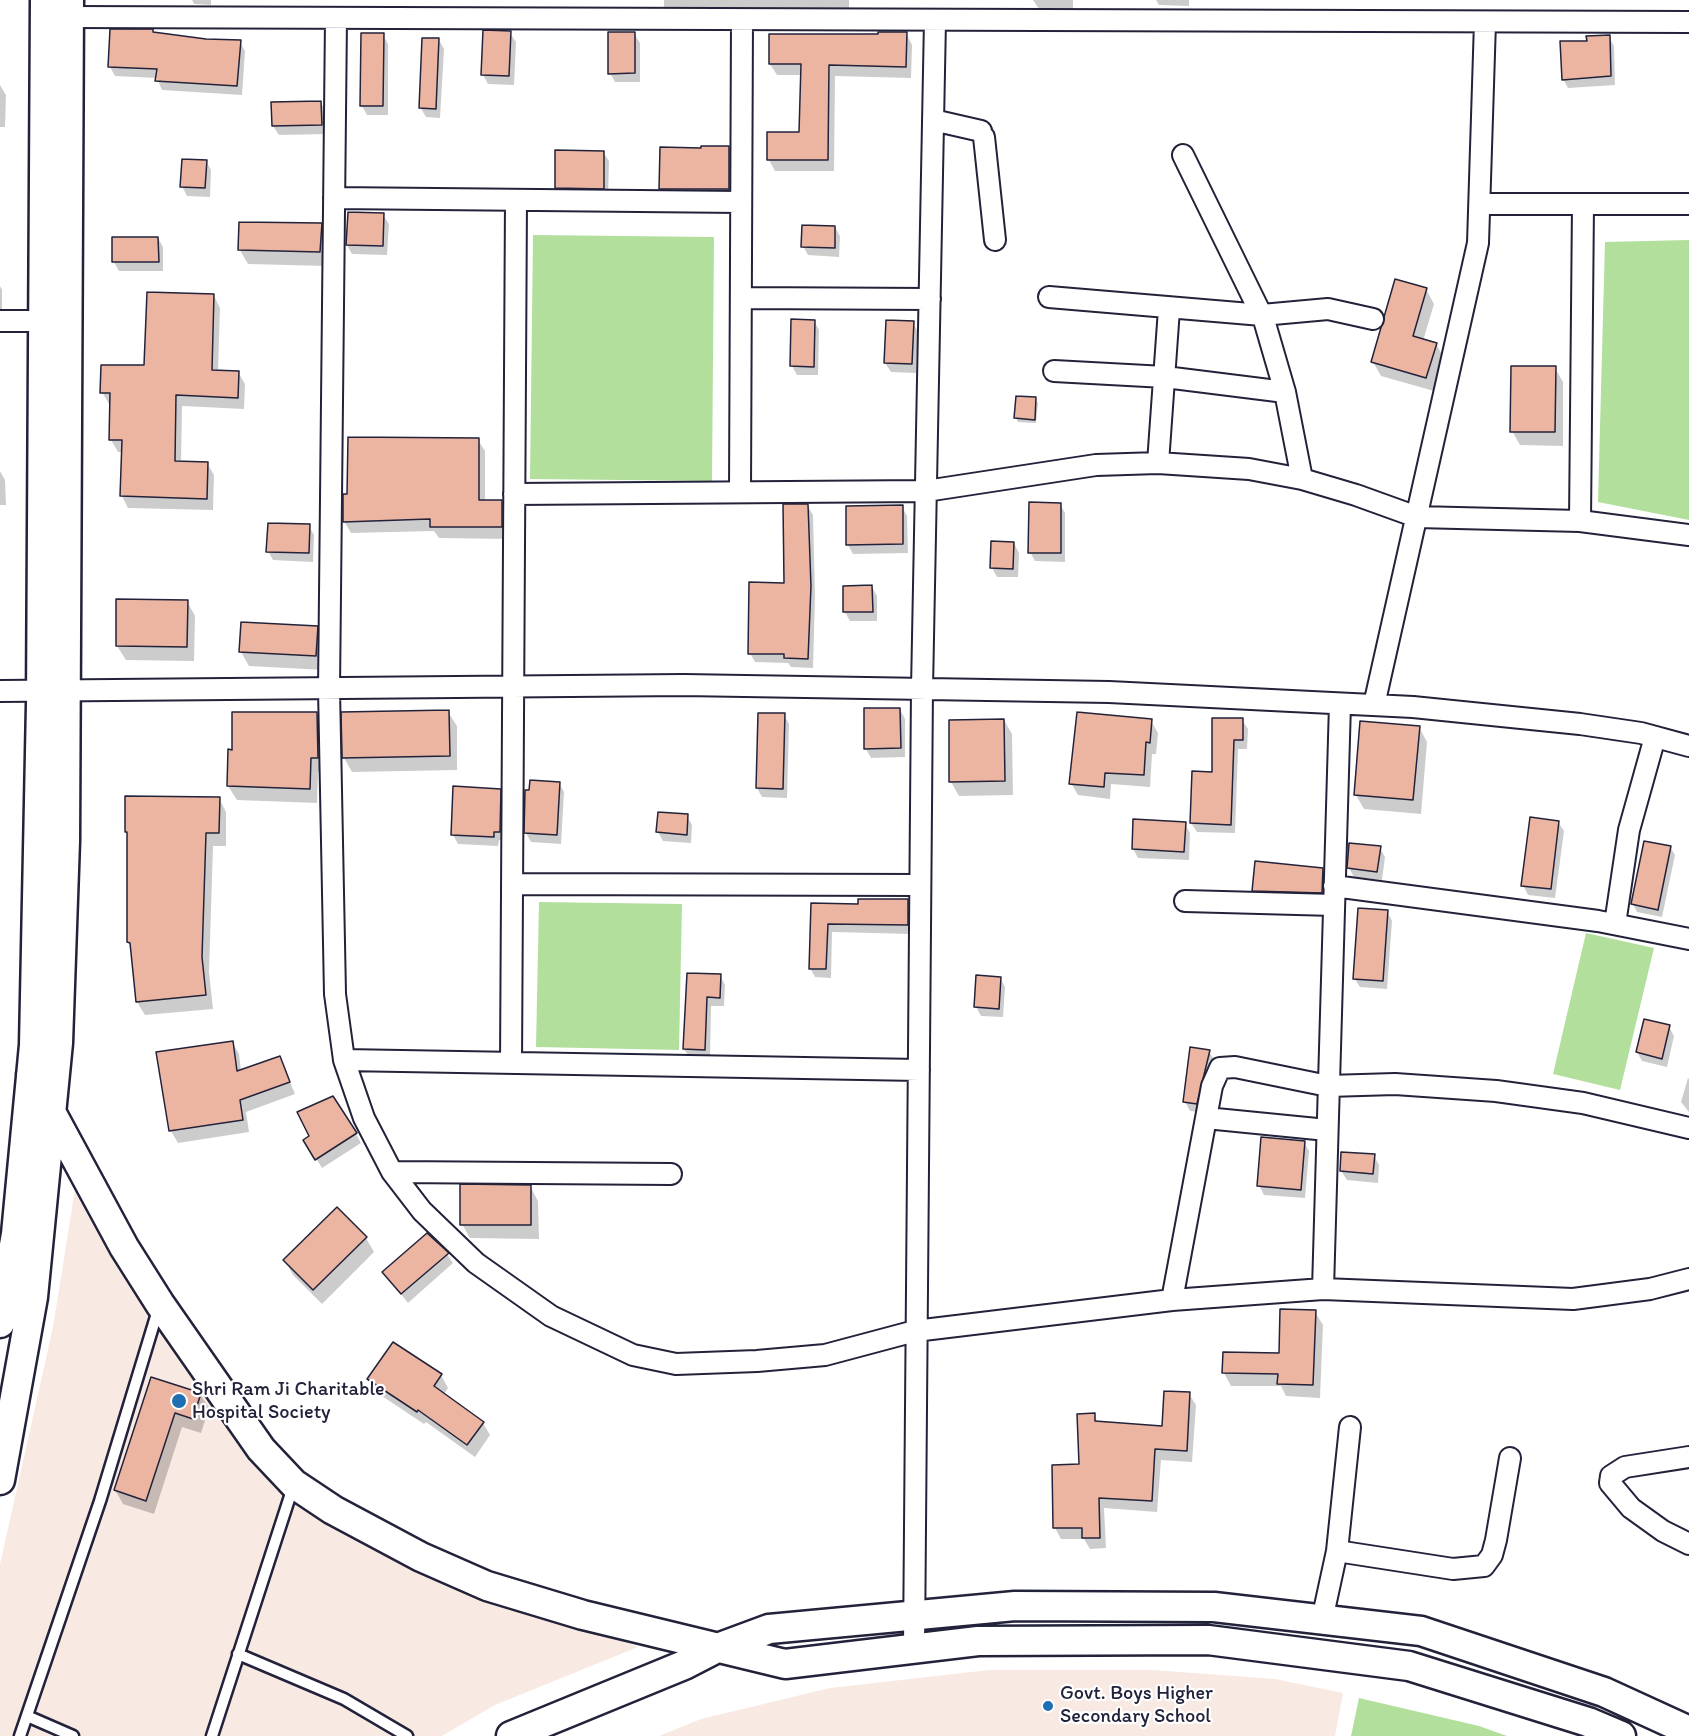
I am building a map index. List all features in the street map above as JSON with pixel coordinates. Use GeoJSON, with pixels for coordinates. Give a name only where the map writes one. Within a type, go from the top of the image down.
{"type":"FeatureCollection","features":[{"type":"Feature","properties":{"kind":"street"},"geometry":{"type":"LineString","coordinates":[[0,1323],[14,1280],[52,1113],[59,1032],[65,842],[53,692],[42,321],[45,0]]}},
{"type":"Feature","properties":{"kind":"street"},"geometry":{"type":"LineString","coordinates":[[0,1480],[16,1234],[31,1075],[53,692],[69,8],[336,18],[1689,22]]}},
{"type":"Feature","properties":{"kind":"street"},"geometry":{"type":"LineString","coordinates":[[336,18],[328,689],[331,927],[335,994],[344,1060],[364,1118],[392,1172],[422,1211],[476,1263],[502,1284],[550,1316],[633,1355],[676,1364],[825,1355],[915,1331],[1172,1300],[1323,1289],[1573,1299],[1650,1289],[1689,1279]]}},
{"type":"Feature","properties":{"kind":"street"},"geometry":{"type":"LineString","coordinates":[[740,492],[742,20]]}},
{"type":"Feature","properties":{"kind":"street"},"geometry":{"type":"LineString","coordinates":[[914,1647],[922,689],[935,20]]}},
{"type":"Feature","properties":{"kind":"street"},"geometry":{"type":"LineString","coordinates":[[1374,705],[1473,270],[1480,204],[1485,22]]}},
{"type":"Feature","properties":{"kind":"street"},"geometry":{"type":"LineString","coordinates":[[933,120],[976,127],[982,134],[995,240]]}},
{"type":"Feature","properties":{"kind":"street"},"geometry":{"type":"LineString","coordinates":[[1183,155],[1262,315],[1286,392],[1302,479]]}},
{"type":"Feature","properties":{"kind":"street"},"geometry":{"type":"LineString","coordinates":[[334,198],[741,202]]}},
{"type":"Feature","properties":{"kind":"street"},"geometry":{"type":"LineString","coordinates":[[512,1063],[516,200]]}},
{"type":"Feature","properties":{"kind":"street"},"geometry":{"type":"LineString","coordinates":[[1480,204],[1689,204]]}},
{"type":"Feature","properties":{"kind":"street"},"geometry":{"type":"LineString","coordinates":[[1580,521],[1583,204]]}},
{"type":"Feature","properties":{"kind":"street"},"geometry":{"type":"LineString","coordinates":[[1049,297],[1169,309],[1262,315],[1328,309],[1373,319]]}},
{"type":"Feature","properties":{"kind":"street"},"geometry":{"type":"LineString","coordinates":[[741,298],[930,299]]}},
{"type":"Feature","properties":{"kind":"street"},"geometry":{"type":"LineString","coordinates":[[1158,463],[1169,309]]}},
{"type":"Feature","properties":{"kind":"street"},"geometry":{"type":"LineString","coordinates":[[0,321],[42,321]]}},
{"type":"Feature","properties":{"kind":"street"},"geometry":{"type":"LineString","coordinates":[[1054,371],[1165,377],[1286,392]]}},
{"type":"Feature","properties":{"kind":"street"},"geometry":{"type":"LineString","coordinates":[[514,494],[926,490],[1096,465],[1158,463],[1249,469],[1302,479],[1356,495],[1417,518],[1580,521],[1689,535]]}},
{"type":"Feature","properties":{"kind":"street"},"geometry":{"type":"LineString","coordinates":[[0,692],[684,685],[1109,692],[1374,705],[1580,724],[1655,737],[1689,746]]}},
{"type":"Feature","properties":{"kind":"street"},"geometry":{"type":"LineString","coordinates":[[1323,1289],[1340,704]]}},
{"type":"Feature","properties":{"kind":"street"},"geometry":{"type":"LineString","coordinates":[[1615,924],[1629,830],[1655,737]]}},
{"type":"Feature","properties":{"kind":"street"},"geometry":{"type":"LineString","coordinates":[[512,884],[920,885]]}},
{"type":"Feature","properties":{"kind":"street"},"geometry":{"type":"LineString","coordinates":[[1185,901],[1334,895],[1615,924],[1689,939]]}},
{"type":"Feature","properties":{"kind":"street"},"geometry":{"type":"LineString","coordinates":[[344,1060],[919,1070]]}},
{"type":"Feature","properties":{"kind":"street"},"geometry":{"type":"LineString","coordinates":[[1172,1300],[1212,1086],[1220,1068],[1235,1067],[1328,1086],[1395,1084],[1496,1091],[1583,1103],[1689,1128]]}},
{"type":"Feature","properties":{"kind":"street"},"geometry":{"type":"LineString","coordinates":[[31,1075],[124,1247],[160,1304],[248,1432],[294,1484],[343,1515],[421,1557],[487,1586],[583,1616],[785,1664],[978,1641],[1208,1640],[1409,1666],[1588,1722],[1621,1736]]}},
{"type":"Feature","properties":{"kind":"street"},"geometry":{"type":"LineString","coordinates":[[1206,1118],[1327,1130]]}},
{"type":"Feature","properties":{"kind":"street"},"geometry":{"type":"LineString","coordinates":[[392,1172],[671,1174]]}},
{"type":"Feature","properties":{"kind":"street"},"geometry":{"type":"LineString","coordinates":[[1322,1620],[1337,1551],[1350,1427]]}},
{"type":"Feature","properties":{"kind":"street"},"geometry":{"type":"LineString","coordinates":[[1689,1457],[1625,1467],[1611,1476],[1610,1484],[1631,1508],[1663,1531],[1689,1544]]}},
{"type":"Feature","properties":{"kind":"street"},"geometry":{"type":"LineString","coordinates":[[1337,1551],[1453,1569],[1484,1566],[1492,1555],[1496,1540],[1510,1458]]}},
{"type":"Feature","properties":{"kind":"street"},"geometry":{"type":"LineString","coordinates":[[511,1736],[684,1665],[716,1649],[769,1629],[1015,1606],[1214,1607],[1421,1632],[1604,1692],[1689,1731]]}},
{"type":"Feature","properties":{"kind":"lane"},"geometry":{"type":"LineString","coordinates":[[20,1736],[100,1501],[160,1304]]}},
{"type":"Feature","properties":{"kind":"lane"},"geometry":{"type":"LineString","coordinates":[[212,1736],[294,1484]]}},
{"type":"Feature","properties":{"kind":"lane"},"geometry":{"type":"LineString","coordinates":[[238,1654],[344,1699],[407,1736]]}},
{"type":"Feature","properties":{"kind":"lane"},"geometry":{"type":"LineString","coordinates":[[27,1716],[73,1736]]}},
{"type":"Feature","properties":{"kind":"shaded area"},"geometry":{"type":"Polygon","coordinates":[[[76,1183],[154,1307],[278,1490],[444,1578],[638,1647],[495,1705],[442,1736],[0,1736],[0,1564],[53,1327],[76,1183]]]}},
{"type":"Feature","properties":{"kind":"shaded area","name":"Govt. Boys Higher Secondary School"},"geometry":{"type":"Polygon","coordinates":[[[989,1670],[1153,1670],[1275,1679],[1343,1693],[1335,1736],[659,1736],[701,1719],[830,1688],[989,1670]]]}},
{"type":"Feature","properties":{"kind":"green space"},"geometry":{"type":"Polygon","coordinates":[[[533,235],[714,237],[712,481],[530,479],[533,235]]]}},
{"type":"Feature","properties":{"kind":"green space"},"geometry":{"type":"Polygon","coordinates":[[[1689,240],[1689,520],[1598,502],[1605,242],[1689,240]]]}},
{"type":"Feature","properties":{"kind":"green space"},"geometry":{"type":"Polygon","coordinates":[[[539,902],[682,904],[679,1050],[536,1047],[539,902]]]}},
{"type":"Feature","properties":{"kind":"green space"},"geometry":{"type":"Polygon","coordinates":[[[1586,933],[1654,948],[1620,1090],[1553,1074],[1586,933]]]}},
{"type":"Feature","properties":{"kind":"green space"},"geometry":{"type":"Polygon","coordinates":[[[1359,1698],[1479,1726],[1507,1736],[1351,1736],[1359,1698]]]}},
{"type":"Feature","properties":{"kind":"building"},"geometry":{"type":"Polygon","coordinates":[[[110,29],[153,29],[153,32],[206,39],[241,40],[237,86],[155,81],[157,69],[108,67],[110,29]]]}},
{"type":"Feature","properties":{"kind":"building"},"geometry":{"type":"Polygon","coordinates":[[[483,30],[511,31],[509,76],[481,75],[483,30]]]}},
{"type":"Feature","properties":{"kind":"building"},"geometry":{"type":"Polygon","coordinates":[[[608,32],[635,32],[635,73],[608,74],[608,32]]]}},
{"type":"Feature","properties":{"kind":"building"},"geometry":{"type":"Polygon","coordinates":[[[878,32],[907,32],[906,67],[829,65],[828,160],[767,160],[767,132],[799,132],[801,64],[769,64],[769,34],[878,34],[878,32]]]}},
{"type":"Feature","properties":{"kind":"building"},"geometry":{"type":"Polygon","coordinates":[[[361,33],[384,33],[383,106],[360,106],[361,33]]]}},
{"type":"Feature","properties":{"kind":"building"},"geometry":{"type":"Polygon","coordinates":[[[1610,35],[1611,76],[1562,80],[1560,41],[1587,41],[1586,36],[1610,35]]]}},
{"type":"Feature","properties":{"kind":"building"},"geometry":{"type":"Polygon","coordinates":[[[422,38],[439,38],[436,109],[419,108],[422,38]]]}},
{"type":"Feature","properties":{"kind":"building"},"geometry":{"type":"Polygon","coordinates":[[[321,101],[322,125],[272,126],[271,102],[321,101]]]}},
{"type":"Feature","properties":{"kind":"building"},"geometry":{"type":"Polygon","coordinates":[[[701,146],[729,146],[729,189],[659,189],[660,147],[701,148],[701,146]]]}},
{"type":"Feature","properties":{"kind":"building"},"geometry":{"type":"Polygon","coordinates":[[[555,150],[604,151],[604,189],[555,188],[555,150]]]}},
{"type":"Feature","properties":{"kind":"building"},"geometry":{"type":"Polygon","coordinates":[[[182,159],[207,160],[205,188],[180,187],[182,159]]]}},
{"type":"Feature","properties":{"kind":"building"},"geometry":{"type":"Polygon","coordinates":[[[348,212],[384,213],[383,246],[346,245],[348,212]]]}},
{"type":"Feature","properties":{"kind":"building"},"geometry":{"type":"Polygon","coordinates":[[[239,222],[322,223],[320,252],[238,250],[239,222]]]}},
{"type":"Feature","properties":{"kind":"building"},"geometry":{"type":"Polygon","coordinates":[[[802,225],[835,226],[835,248],[801,247],[802,225]]]}},
{"type":"Feature","properties":{"kind":"building"},"geometry":{"type":"Polygon","coordinates":[[[112,237],[158,237],[159,262],[112,262],[112,237]]]}},
{"type":"Feature","properties":{"kind":"building"},"geometry":{"type":"Polygon","coordinates":[[[1395,279],[1427,288],[1413,336],[1437,343],[1426,378],[1371,362],[1395,279]]]}},
{"type":"Feature","properties":{"kind":"building"},"geometry":{"type":"Polygon","coordinates":[[[147,292],[214,294],[212,370],[239,371],[238,398],[176,395],[175,461],[208,462],[207,499],[120,496],[122,440],[109,440],[110,393],[100,393],[101,365],[144,365],[147,292]]]}},
{"type":"Feature","properties":{"kind":"building"},"geometry":{"type":"Polygon","coordinates":[[[791,319],[815,320],[814,367],[790,366],[791,319]]]}},
{"type":"Feature","properties":{"kind":"building"},"geometry":{"type":"Polygon","coordinates":[[[886,320],[914,321],[912,364],[884,363],[886,320]]]}},
{"type":"Feature","properties":{"kind":"building"},"geometry":{"type":"Polygon","coordinates":[[[1511,366],[1556,366],[1555,432],[1510,432],[1511,366]]]}},
{"type":"Feature","properties":{"kind":"building"},"geometry":{"type":"Polygon","coordinates":[[[1016,396],[1036,397],[1035,420],[1014,418],[1016,396]]]}},
{"type":"Feature","properties":{"kind":"building"},"geometry":{"type":"Polygon","coordinates":[[[348,437],[479,438],[479,500],[502,500],[502,527],[430,527],[430,519],[343,522],[343,494],[347,494],[348,437]]]}},
{"type":"Feature","properties":{"kind":"building"},"geometry":{"type":"Polygon","coordinates":[[[1029,502],[1061,503],[1061,553],[1028,553],[1029,502]]]}},
{"type":"Feature","properties":{"kind":"building"},"geometry":{"type":"Polygon","coordinates":[[[783,504],[808,504],[811,586],[808,659],[784,658],[784,654],[748,654],[749,582],[784,583],[783,504]]]}},
{"type":"Feature","properties":{"kind":"building"},"geometry":{"type":"Polygon","coordinates":[[[903,505],[903,544],[846,545],[846,506],[903,505]]]}},
{"type":"Feature","properties":{"kind":"building"},"geometry":{"type":"Polygon","coordinates":[[[268,523],[310,524],[309,553],[266,552],[268,523]]]}},
{"type":"Feature","properties":{"kind":"building"},"geometry":{"type":"Polygon","coordinates":[[[991,541],[1014,542],[1013,569],[990,568],[991,541]]]}},
{"type":"Feature","properties":{"kind":"building"},"geometry":{"type":"Polygon","coordinates":[[[872,585],[873,612],[843,612],[843,586],[872,585]]]}},
{"type":"Feature","properties":{"kind":"building"},"geometry":{"type":"Polygon","coordinates":[[[116,599],[188,600],[187,647],[116,646],[116,599]]]}},
{"type":"Feature","properties":{"kind":"building"},"geometry":{"type":"Polygon","coordinates":[[[241,622],[318,626],[316,656],[239,652],[241,622]]]}},
{"type":"Feature","properties":{"kind":"building"},"geometry":{"type":"Polygon","coordinates":[[[864,708],[900,708],[901,748],[864,749],[864,708]]]}},
{"type":"Feature","properties":{"kind":"building"},"geometry":{"type":"Polygon","coordinates":[[[449,710],[450,756],[342,758],[341,712],[449,710]]]}},
{"type":"Feature","properties":{"kind":"building"},"geometry":{"type":"Polygon","coordinates":[[[232,712],[317,712],[318,758],[311,758],[310,789],[227,786],[228,749],[232,750],[232,712]]]}},
{"type":"Feature","properties":{"kind":"building"},"geometry":{"type":"Polygon","coordinates":[[[1077,712],[1152,719],[1150,743],[1146,742],[1144,775],[1105,773],[1104,787],[1069,784],[1077,712]]]}},
{"type":"Feature","properties":{"kind":"building"},"geometry":{"type":"Polygon","coordinates":[[[758,713],[785,713],[783,789],[756,788],[758,713]]]}},
{"type":"Feature","properties":{"kind":"building"},"geometry":{"type":"Polygon","coordinates":[[[1212,718],[1243,718],[1243,740],[1234,740],[1231,825],[1190,823],[1192,771],[1212,772],[1212,718]]]}},
{"type":"Feature","properties":{"kind":"building"},"geometry":{"type":"Polygon","coordinates":[[[1004,719],[1005,781],[949,782],[949,720],[1004,719]]]}},
{"type":"Feature","properties":{"kind":"building"},"geometry":{"type":"Polygon","coordinates":[[[1360,721],[1420,726],[1413,800],[1354,795],[1360,721]]]}},
{"type":"Feature","properties":{"kind":"building"},"geometry":{"type":"Polygon","coordinates":[[[530,780],[560,782],[557,835],[524,833],[525,790],[529,790],[530,780]]]}},
{"type":"Feature","properties":{"kind":"building"},"geometry":{"type":"Polygon","coordinates":[[[453,786],[501,789],[500,832],[494,832],[494,837],[451,835],[453,786]]]}},
{"type":"Feature","properties":{"kind":"building"},"geometry":{"type":"Polygon","coordinates":[[[125,796],[220,797],[219,833],[206,833],[202,957],[206,995],[136,1002],[130,943],[127,942],[125,796]]]}},
{"type":"Feature","properties":{"kind":"building"},"geometry":{"type":"Polygon","coordinates":[[[658,812],[688,814],[687,835],[656,832],[658,812]]]}},
{"type":"Feature","properties":{"kind":"building"},"geometry":{"type":"Polygon","coordinates":[[[1530,817],[1559,821],[1551,889],[1521,886],[1530,817]]]}},
{"type":"Feature","properties":{"kind":"building"},"geometry":{"type":"Polygon","coordinates":[[[1133,819],[1186,822],[1184,852],[1132,849],[1133,819]]]}},
{"type":"Feature","properties":{"kind":"building"},"geometry":{"type":"Polygon","coordinates":[[[1644,841],[1671,846],[1658,910],[1631,904],[1644,841]]]}},
{"type":"Feature","properties":{"kind":"building"},"geometry":{"type":"Polygon","coordinates":[[[1349,843],[1381,846],[1377,872],[1347,868],[1349,843]]]}},
{"type":"Feature","properties":{"kind":"building"},"geometry":{"type":"Polygon","coordinates":[[[1255,861],[1323,868],[1322,893],[1252,891],[1255,861]]]}},
{"type":"Feature","properties":{"kind":"building"},"geometry":{"type":"Polygon","coordinates":[[[858,899],[908,899],[908,925],[828,924],[826,969],[809,969],[811,903],[858,904],[858,899]]]}},
{"type":"Feature","properties":{"kind":"building"},"geometry":{"type":"Polygon","coordinates":[[[1358,908],[1388,910],[1383,981],[1353,979],[1358,908]]]}},
{"type":"Feature","properties":{"kind":"building"},"geometry":{"type":"Polygon","coordinates":[[[687,973],[721,974],[720,998],[707,997],[705,1050],[683,1049],[687,973]]]}},
{"type":"Feature","properties":{"kind":"building"},"geometry":{"type":"Polygon","coordinates":[[[976,975],[1001,977],[999,1009],[974,1007],[976,975]]]}},
{"type":"Feature","properties":{"kind":"building"},"geometry":{"type":"Polygon","coordinates":[[[1644,1019],[1670,1025],[1662,1059],[1636,1052],[1644,1019]]]}},
{"type":"Feature","properties":{"kind":"building"},"geometry":{"type":"Polygon","coordinates":[[[233,1041],[237,1071],[280,1056],[290,1082],[240,1100],[243,1120],[169,1131],[156,1052],[233,1041]]]}},
{"type":"Feature","properties":{"kind":"building"},"geometry":{"type":"Polygon","coordinates":[[[1190,1047],[1210,1050],[1197,1104],[1183,1102],[1190,1047]]]}},
{"type":"Feature","properties":{"kind":"building"},"geometry":{"type":"Polygon","coordinates":[[[333,1096],[357,1133],[315,1160],[303,1140],[309,1136],[297,1112],[333,1096]]]}},
{"type":"Feature","properties":{"kind":"building"},"geometry":{"type":"Polygon","coordinates":[[[1261,1137],[1305,1141],[1301,1190],[1257,1186],[1261,1137]]]}},
{"type":"Feature","properties":{"kind":"building"},"geometry":{"type":"Polygon","coordinates":[[[1341,1152],[1375,1154],[1373,1174],[1340,1171],[1341,1152]]]}},
{"type":"Feature","properties":{"kind":"building"},"geometry":{"type":"Polygon","coordinates":[[[460,1184],[531,1185],[531,1225],[460,1225],[460,1184]]]}},
{"type":"Feature","properties":{"kind":"building"},"geometry":{"type":"Polygon","coordinates":[[[337,1207],[367,1237],[313,1290],[283,1260],[337,1207]]]}},
{"type":"Feature","properties":{"kind":"building"},"geometry":{"type":"Polygon","coordinates":[[[427,1233],[449,1253],[401,1294],[382,1272],[427,1233]]]}},
{"type":"Feature","properties":{"kind":"building"},"geometry":{"type":"Polygon","coordinates":[[[1280,1309],[1316,1310],[1313,1385],[1277,1384],[1278,1374],[1222,1373],[1223,1352],[1279,1353],[1280,1309]]]}},
{"type":"Feature","properties":{"kind":"building"},"geometry":{"type":"Polygon","coordinates":[[[393,1342],[442,1374],[434,1386],[484,1422],[467,1445],[418,1410],[417,1412],[367,1379],[393,1342]]]}},
{"type":"Feature","properties":{"kind":"building"},"geometry":{"type":"Polygon","coordinates":[[[151,1377],[201,1393],[193,1419],[175,1413],[146,1501],[114,1490],[151,1377]]]}},
{"type":"Feature","properties":{"kind":"building"},"geometry":{"type":"Polygon","coordinates":[[[1164,1391],[1190,1392],[1187,1451],[1155,1449],[1152,1501],[1099,1498],[1100,1538],[1082,1538],[1082,1528],[1053,1528],[1052,1465],[1079,1464],[1077,1414],[1095,1413],[1095,1421],[1162,1426],[1164,1391]]]}},
{"type":"Feature","properties":{"kind":"place","name":"Shri Ram Ji Charitable Hospital Society"},"geometry":{"type":"Point","coordinates":[179,1401]}},
{"type":"Feature","properties":{"kind":"place","name":"Govt. Boys Higher Secondary School"},"geometry":{"type":"Point","coordinates":[1048,1706]}}]}
